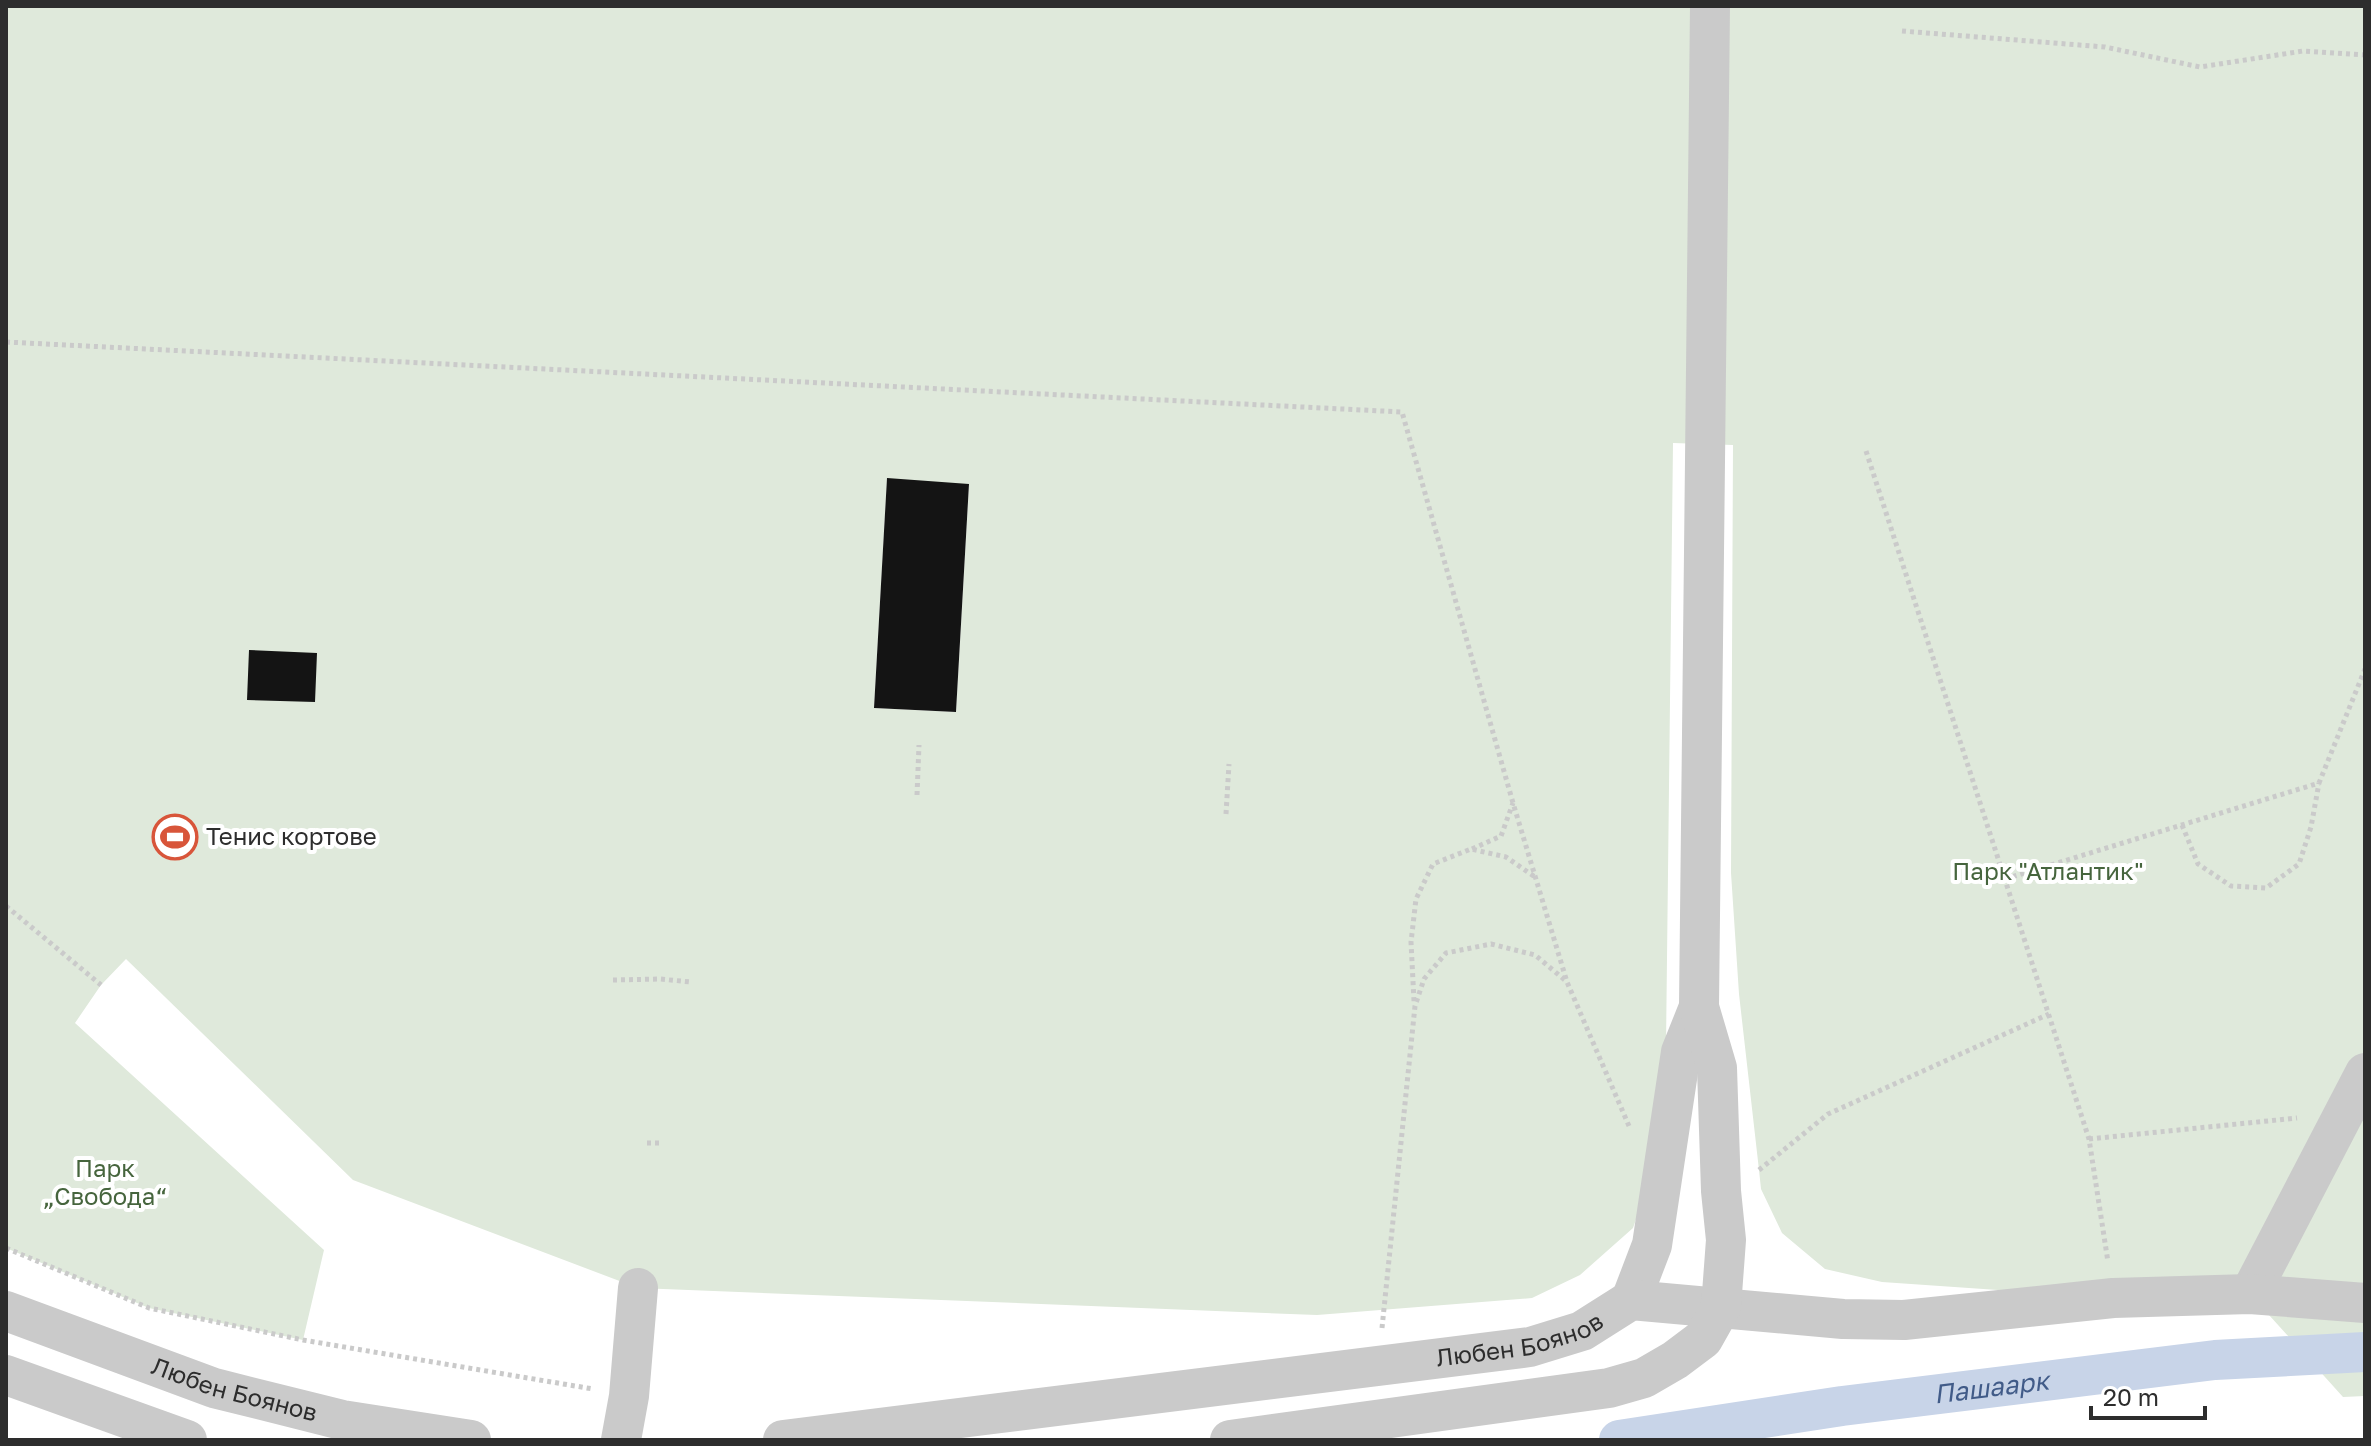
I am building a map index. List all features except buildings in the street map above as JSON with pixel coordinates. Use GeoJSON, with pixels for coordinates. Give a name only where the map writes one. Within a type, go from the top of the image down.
{"type":"FeatureCollection","features":[{"type":"Feature","properties":{"kind":"street"},"geometry":{"type":"LineString","coordinates":[[1230,1440],[1609,1388],[1644,1378],[1675,1360],[1712,1323],[1726,1240],[1721,1191],[1717,1068],[1699,1007],[1710,6]]}},
{"type":"Feature","properties":{"kind":"street"},"geometry":{"type":"LineString","coordinates":[[1631,1300],[1652,1245],[1681,1052],[1699,1007]]}},
{"type":"Feature","properties":{"kind":"street"},"geometry":{"type":"LineString","coordinates":[[2250,1294],[2365,1073]]}},
{"type":"Feature","properties":{"kind":"street"},"geometry":{"type":"LineString","coordinates":[[621,1440],[629,1396],[638,1288]]}},
{"type":"Feature","properties":{"kind":"street","name":"Любен Боянов"},"geometry":{"type":"LineString","coordinates":[[783,1440],[1530,1347],[1582,1331],[1631,1300],[1712,1323],[1904,1320],[2113,1298],[2250,1294],[2365,1303]]}},
{"type":"Feature","properties":{"kind":"street","name":"Любен Боянов"},"geometry":{"type":"LineString","coordinates":[[6,1311],[214,1388],[342,1420],[471,1440]]}},
{"type":"Feature","properties":{"kind":"street"},"geometry":{"type":"LineString","coordinates":[[6,1375],[187,1440]]}},
{"type":"Feature","properties":{"kind":"path"},"geometry":{"type":"LineString","coordinates":[[1902,31],[2105,47],[2200,67],[2303,51],[2365,55]]}},
{"type":"Feature","properties":{"kind":"path"},"geometry":{"type":"LineString","coordinates":[[6,342],[1402,412],[1567,982],[1633,1135]]}},
{"type":"Feature","properties":{"kind":"path"},"geometry":{"type":"LineString","coordinates":[[1866,451],[2089,1139],[2113,1298]]}},
{"type":"Feature","properties":{"kind":"path"},"geometry":{"type":"LineString","coordinates":[[2182,825],[2198,864],[2231,886],[2266,888],[2299,864],[2311,827],[2319,783],[2365,669]]}},
{"type":"Feature","properties":{"kind":"path"},"geometry":{"type":"LineString","coordinates":[[917,795],[919,745]]}},
{"type":"Feature","properties":{"kind":"path"},"geometry":{"type":"LineString","coordinates":[[1226,814],[1229,764]]}},
{"type":"Feature","properties":{"kind":"path"},"geometry":{"type":"LineString","coordinates":[[2005,879],[2319,783]]}},
{"type":"Feature","properties":{"kind":"path"},"geometry":{"type":"LineString","coordinates":[[1382,1311],[1415,1006],[1411,942],[1416,899],[1433,864],[1501,836],[1513,803]]}},
{"type":"Feature","properties":{"kind":"path"},"geometry":{"type":"LineString","coordinates":[[1471,849],[1506,857],[1535,877]]}},
{"type":"Feature","properties":{"kind":"path"},"geometry":{"type":"LineString","coordinates":[[6,906],[101,985]]}},
{"type":"Feature","properties":{"kind":"path"},"geometry":{"type":"LineString","coordinates":[[1415,1006],[1424,979],[1446,953],[1491,944],[1535,955],[1567,982]]}},
{"type":"Feature","properties":{"kind":"path"},"geometry":{"type":"LineString","coordinates":[[613,980],[691,982]]}},
{"type":"Feature","properties":{"kind":"path"},"geometry":{"type":"LineString","coordinates":[[1759,1170],[1828,1114],[2049,1014]]}},
{"type":"Feature","properties":{"kind":"path"},"geometry":{"type":"LineString","coordinates":[[2089,1139],[2342,1113]]}},
{"type":"Feature","properties":{"kind":"path"},"geometry":{"type":"LineString","coordinates":[[647,1143],[663,1143]]}},
{"type":"Feature","properties":{"kind":"path"},"geometry":{"type":"LineString","coordinates":[[6,1248],[149,1308],[303,1340],[629,1396]]}},
{"type":"Feature","properties":{"kind":"green space"},"geometry":{"type":"Polygon","coordinates":[[[6,6],[2365,6],[2365,1396],[2343,1397],[2250,1294],[2113,1298],[1882,1282],[1825,1269],[1782,1233],[1761,1189],[1739,994],[1731,873],[1733,445],[1673,443],[1666,1045],[1651,1177],[1633,1228],[1580,1275],[1532,1298],[1317,1315],[638,1288],[353,1180],[126,959],[101,985],[75,1023],[324,1250],[303,1340],[149,1308],[6,1248],[6,6]],[[887,479],[874,708],[956,712],[969,485],[887,479]]]}},
{"type":"Feature","properties":{"kind":"waterway","name":"Пашаарк"},"geometry":{"type":"LineString","coordinates":[[1619,1440],[1842,1406],[2215,1360],[2365,1352]]}},
{"type":"Feature","properties":{"kind":"place","name":"Тенис кортове"},"geometry":{"type":"Point","coordinates":[175,837]}},
{"type":"Feature","properties":{"kind":"park label","name":"Парк \"Атлантик\""},"geometry":{"type":"Point","coordinates":[2048,872]}},
{"type":"Feature","properties":{"kind":"park label","name":"Парк „Свобода“"},"geometry":{"type":"Point","coordinates":[105,1183]}}]}
